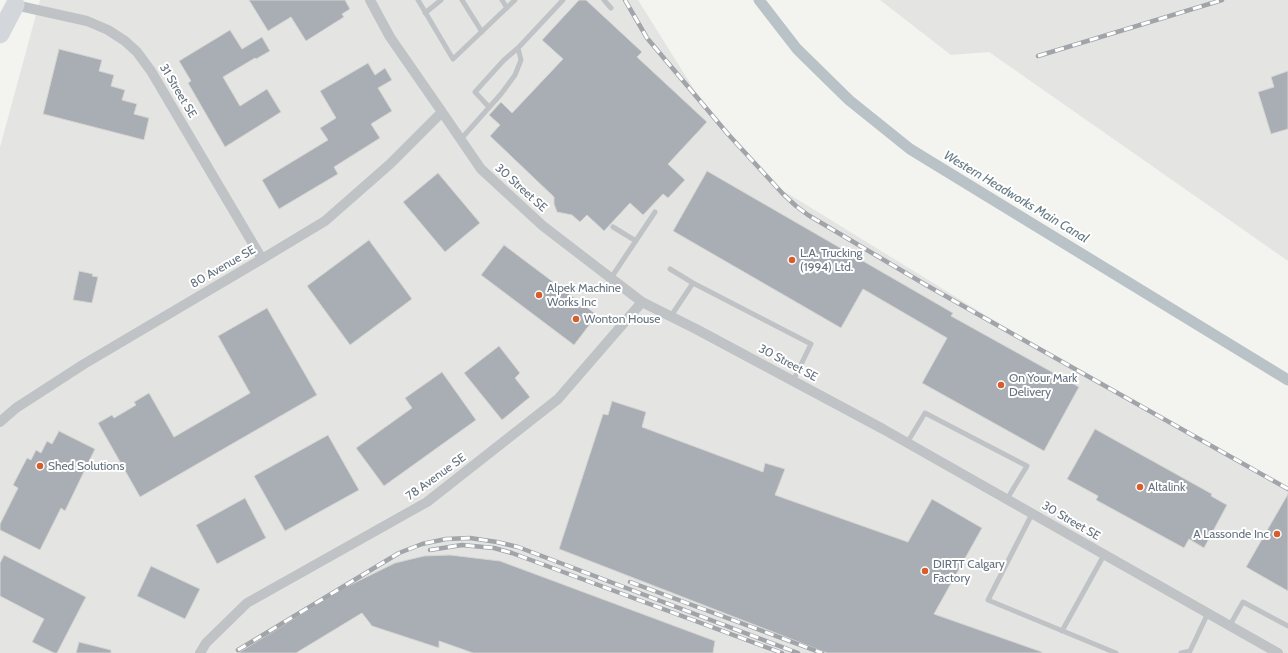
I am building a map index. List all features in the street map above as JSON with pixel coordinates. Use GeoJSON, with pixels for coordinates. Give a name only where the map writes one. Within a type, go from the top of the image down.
{"type":"FeatureCollection","features":[{"type":"Feature","properties":{"kind":"highway"},"geometry":{"type":"LineString","coordinates":[[0,34],[15,5]]}},
{"type":"Feature","properties":{"kind":"street","name":"30 Street SE"},"geometry":{"type":"LineString","coordinates":[[370,0],[390,37],[481,169],[543,226],[642,302],[671,316],[908,443],[1278,653]]}},
{"type":"Feature","properties":{"kind":"street","name":"31 Street SE"},"geometry":{"type":"LineString","coordinates":[[15,5],[87,21],[108,30],[125,41],[137,52],[151,71],[262,259]]}},
{"type":"Feature","properties":{"kind":"street","name":"80 Avenue SE"},"geometry":{"type":"LineString","coordinates":[[0,422],[16,408],[84,364],[326,221],[390,164],[442,112]]}},
{"type":"Feature","properties":{"kind":"street","name":"78 Avenue SE"},"geometry":{"type":"LineString","coordinates":[[200,653],[206,643],[247,603],[427,502],[558,399],[642,302]]}},
{"type":"Feature","properties":{"kind":"lane"},"geometry":{"type":"LineString","coordinates":[[418,0],[424,13],[452,59],[515,0]]}},
{"type":"Feature","properties":{"kind":"lane"},"geometry":{"type":"LineString","coordinates":[[424,13],[441,0]]}},
{"type":"Feature","properties":{"kind":"lane"},"geometry":{"type":"LineString","coordinates":[[462,0],[482,32]]}},
{"type":"Feature","properties":{"kind":"lane"},"geometry":{"type":"LineString","coordinates":[[502,0],[507,8]]}},
{"type":"Feature","properties":{"kind":"lane"},"geometry":{"type":"LineString","coordinates":[[489,107],[475,92],[563,0]]}},
{"type":"Feature","properties":{"kind":"lane"},"geometry":{"type":"LineString","coordinates":[[604,0],[611,8]]}},
{"type":"Feature","properties":{"kind":"lane"},"geometry":{"type":"LineString","coordinates":[[460,139],[515,75],[521,60],[518,48]]}},
{"type":"Feature","properties":{"kind":"lane"},"geometry":{"type":"LineString","coordinates":[[611,278],[655,212]]}},
{"type":"Feature","properties":{"kind":"lane"},"geometry":{"type":"LineString","coordinates":[[613,227],[636,241]]}},
{"type":"Feature","properties":{"kind":"lane"},"geometry":{"type":"LineString","coordinates":[[670,269],[693,283],[811,344],[793,381]]}},
{"type":"Feature","properties":{"kind":"lane"},"geometry":{"type":"LineString","coordinates":[[671,316],[693,283]]}},
{"type":"Feature","properties":{"kind":"lane"},"geometry":{"type":"LineString","coordinates":[[908,443],[925,413],[1027,466],[1007,499]]}},
{"type":"Feature","properties":{"kind":"lane"},"geometry":{"type":"LineString","coordinates":[[1032,514],[988,600],[1116,653]]}},
{"type":"Feature","properties":{"kind":"lane"},"geometry":{"type":"LineString","coordinates":[[1062,631],[1104,555]]}},
{"type":"Feature","properties":{"kind":"lane"},"geometry":{"type":"LineString","coordinates":[[1230,625],[1243,602],[1288,626]]}},
{"type":"Feature","properties":{"kind":"lane"},"geometry":{"type":"LineString","coordinates":[[1181,653],[1190,651],[1208,612]]}},
{"type":"Feature","properties":{"kind":"shaded area"},"geometry":{"type":"Polygon","coordinates":[[[40,0],[638,0],[695,91],[774,185],[1008,329],[1288,489],[1288,653],[0,653],[0,147],[40,0]]]}},
{"type":"Feature","properties":{"kind":"shaded area"},"geometry":{"type":"Polygon","coordinates":[[[880,0],[1288,0],[1288,261],[989,52],[951,55],[880,0]]]}},
{"type":"Feature","properties":{"kind":"building"},"geometry":{"type":"Polygon","coordinates":[[[249,0],[345,0],[350,9],[342,14],[344,17],[306,41],[291,17],[268,31],[249,0]]]}},
{"type":"Feature","properties":{"kind":"building"},"geometry":{"type":"Polygon","coordinates":[[[579,0],[586,0],[642,52],[637,57],[707,122],[668,164],[685,180],[668,198],[663,194],[643,215],[630,203],[604,231],[587,215],[580,222],[572,215],[557,212],[554,204],[554,197],[490,136],[500,125],[489,115],[501,102],[512,113],[563,59],[542,40],[579,0]]]}},
{"type":"Feature","properties":{"kind":"building"},"geometry":{"type":"Polygon","coordinates":[[[230,30],[242,49],[262,37],[270,51],[223,77],[240,106],[267,89],[281,112],[225,147],[188,83],[191,81],[179,61],[230,30]]]}},
{"type":"Feature","properties":{"kind":"building"},"geometry":{"type":"Polygon","coordinates":[[[59,49],[102,60],[99,71],[114,75],[111,86],[125,90],[122,100],[137,104],[134,114],[149,118],[144,140],[43,114],[59,49]]]}},
{"type":"Feature","properties":{"kind":"building"},"geometry":{"type":"Polygon","coordinates":[[[368,63],[375,75],[385,68],[392,80],[378,88],[392,111],[371,124],[380,138],[334,167],[338,174],[279,209],[262,180],[328,140],[320,128],[336,118],[320,91],[368,63]]]}},
{"type":"Feature","properties":{"kind":"building"},"geometry":{"type":"Polygon","coordinates":[[[1288,71],[1288,129],[1271,134],[1258,92],[1274,87],[1271,77],[1288,71]]]}},
{"type":"Feature","properties":{"kind":"building","name":"L.A. Trucking (1994) Ltd."},"geometry":{"type":"Polygon","coordinates":[[[707,171],[953,313],[951,316],[1079,387],[1044,451],[922,383],[947,338],[863,289],[841,328],[673,231],[707,171]]]}},
{"type":"Feature","properties":{"kind":"building"},"geometry":{"type":"Polygon","coordinates":[[[438,173],[480,223],[445,252],[403,202],[438,173]]]}},
{"type":"Feature","properties":{"kind":"building"},"geometry":{"type":"Polygon","coordinates":[[[369,240],[412,299],[350,345],[307,286],[369,240]]]}},
{"type":"Feature","properties":{"kind":"building","name":"Alpek Machine Works Inc"},"geometry":{"type":"Polygon","coordinates":[[[504,245],[597,315],[574,345],[481,275],[504,245]]]}},
{"type":"Feature","properties":{"kind":"building"},"geometry":{"type":"Polygon","coordinates":[[[79,271],[93,274],[92,276],[98,277],[92,303],[73,300],[79,271]]]}},
{"type":"Feature","properties":{"kind":"building"},"geometry":{"type":"Polygon","coordinates":[[[267,308],[317,395],[140,497],[98,423],[112,415],[114,418],[136,405],[134,402],[149,393],[174,437],[250,393],[218,336],[267,308]]]}},
{"type":"Feature","properties":{"kind":"building"},"geometry":{"type":"Polygon","coordinates":[[[499,346],[520,373],[515,378],[530,397],[502,420],[464,373],[499,346]]]}},
{"type":"Feature","properties":{"kind":"building"},"geometry":{"type":"Polygon","coordinates":[[[442,372],[476,420],[384,486],[356,448],[412,408],[405,398],[442,372]]]}},
{"type":"Feature","properties":{"kind":"building"},"geometry":{"type":"Polygon","coordinates":[[[612,401],[646,412],[642,427],[763,472],[765,463],[785,469],[775,495],[908,542],[932,499],[982,528],[934,614],[1042,652],[827,653],[559,549],[603,414],[608,415],[612,401]]]}},
{"type":"Feature","properties":{"kind":"building","name":"Altalink"},"geometry":{"type":"Polygon","coordinates":[[[1095,429],[1212,494],[1211,496],[1227,505],[1204,548],[1189,539],[1184,548],[1096,500],[1098,496],[1067,479],[1095,429]]]}},
{"type":"Feature","properties":{"kind":"building"},"geometry":{"type":"Polygon","coordinates":[[[59,431],[95,449],[65,511],[61,508],[40,550],[0,530],[0,524],[18,488],[13,485],[27,458],[31,460],[36,450],[41,453],[47,441],[52,444],[59,431]]]}},
{"type":"Feature","properties":{"kind":"building"},"geometry":{"type":"Polygon","coordinates":[[[328,435],[359,490],[285,531],[254,476],[328,435]]]}},
{"type":"Feature","properties":{"kind":"building","name":"A Lassonde Inc"},"geometry":{"type":"Polygon","coordinates":[[[1288,494],[1288,591],[1246,567],[1288,494]]]}},
{"type":"Feature","properties":{"kind":"building"},"geometry":{"type":"Polygon","coordinates":[[[245,498],[266,538],[217,564],[196,525],[245,498]]]}},
{"type":"Feature","properties":{"kind":"building"},"geometry":{"type":"Polygon","coordinates":[[[4,555],[86,597],[57,653],[54,653],[32,642],[44,619],[0,596],[0,563],[4,555]]]}},
{"type":"Feature","properties":{"kind":"building"},"geometry":{"type":"Polygon","coordinates":[[[450,555],[500,561],[715,641],[713,653],[473,653],[439,641],[439,648],[372,626],[362,613],[296,653],[238,653],[344,588],[395,563],[424,556],[450,555]]]}},
{"type":"Feature","properties":{"kind":"building"},"geometry":{"type":"Polygon","coordinates":[[[151,566],[200,589],[185,619],[137,596],[151,566]]]}},
{"type":"Feature","properties":{"kind":"building"},"geometry":{"type":"Polygon","coordinates":[[[79,642],[111,650],[111,653],[76,653],[79,642]]]}},
{"type":"Feature","properties":{"kind":"waterway","name":"Western Headworks Main Canal"},"geometry":{"type":"LineString","coordinates":[[759,0],[797,49],[849,100],[910,149],[1288,380]]}},
{"type":"Feature","properties":{"kind":"railway"},"geometry":{"type":"LineString","coordinates":[[625,0],[647,38],[727,133],[783,194],[808,215],[926,285],[1288,489]]}},
{"type":"Feature","properties":{"kind":"railway"},"geometry":{"type":"LineString","coordinates":[[1038,56],[1222,0]]}},
{"type":"Feature","properties":{"kind":"railway"},"geometry":{"type":"LineString","coordinates":[[238,650],[399,553],[422,544],[446,539],[470,538],[518,547],[798,653]]}},
{"type":"Feature","properties":{"kind":"railway"},"geometry":{"type":"LineString","coordinates":[[430,550],[462,545],[494,548],[512,553],[782,653]]}},
{"type":"Feature","properties":{"kind":"railway"},"geometry":{"type":"LineString","coordinates":[[630,582],[822,653]]}},
{"type":"Feature","properties":{"kind":"place","name":"L.A. Trucking (1994) Ltd."},"geometry":{"type":"Point","coordinates":[792,260]}},
{"type":"Feature","properties":{"kind":"place","name":"Alpek Machine Works Inc"},"geometry":{"type":"Point","coordinates":[539,295]}},
{"type":"Feature","properties":{"kind":"place","name":"Wonton House"},"geometry":{"type":"Point","coordinates":[576,319]}},
{"type":"Feature","properties":{"kind":"place","name":"On Your Mark Delivery"},"geometry":{"type":"Point","coordinates":[1001,385]}},
{"type":"Feature","properties":{"kind":"place","name":"Shed Solutions"},"geometry":{"type":"Point","coordinates":[40,466]}},
{"type":"Feature","properties":{"kind":"place","name":"Altalink"},"geometry":{"type":"Point","coordinates":[1140,487]}},
{"type":"Feature","properties":{"kind":"place","name":"A Lassonde Inc"},"geometry":{"type":"Point","coordinates":[1277,534]}},
{"type":"Feature","properties":{"kind":"place","name":"DIRTT Calgary Factory"},"geometry":{"type":"Point","coordinates":[925,571]}}]}
